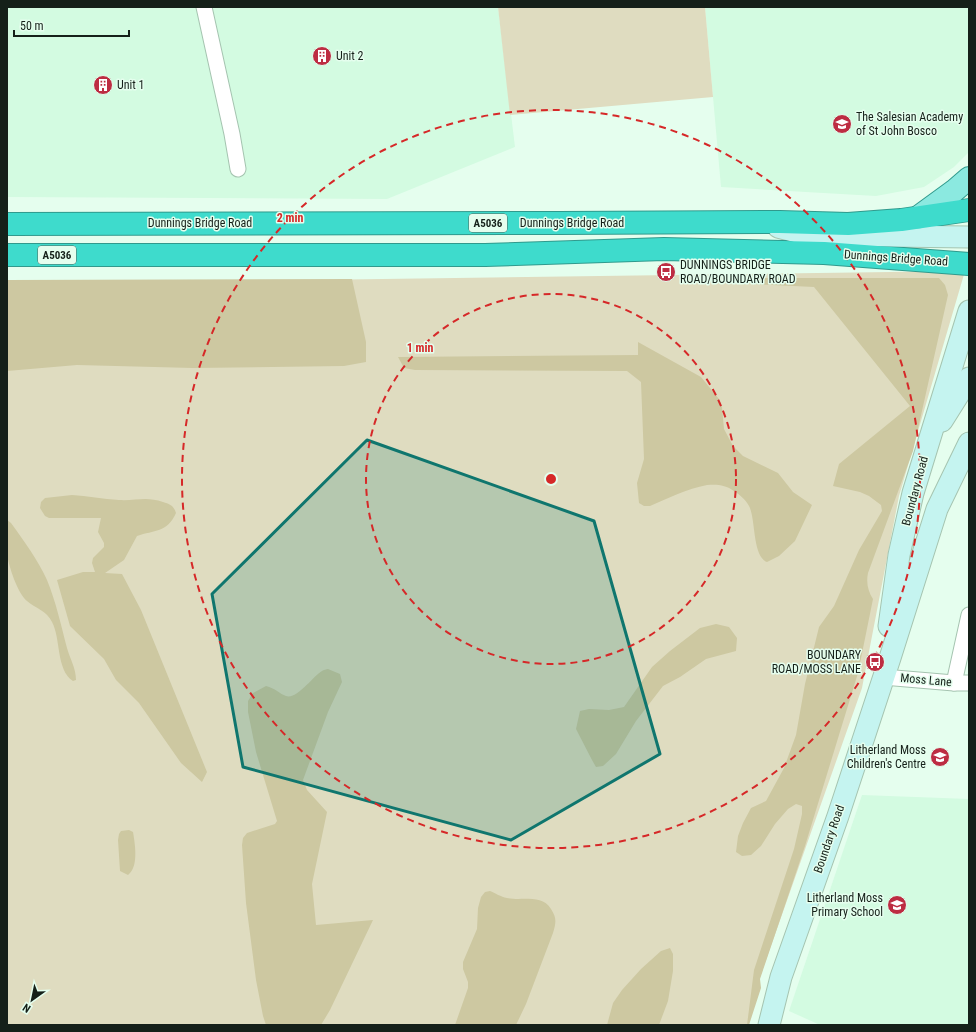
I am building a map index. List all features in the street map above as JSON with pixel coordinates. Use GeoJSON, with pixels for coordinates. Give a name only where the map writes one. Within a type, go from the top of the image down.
{"type":"FeatureCollection","features":[{"type":"Feature","properties":{"kind":"highway","name":"Dunnings Bridge Road"},"geometry":{"type":"LineString","coordinates":[[7,224],[760,222],[848,224],[901,220],[969,210]]}},
{"type":"Feature","properties":{"kind":"highway","name":"Dunnings Bridge Road"},"geometry":{"type":"LineString","coordinates":[[7,255],[485,255],[664,249],[824,253],[968,264]]}},
{"type":"Feature","properties":{"kind":"main road"},"geometry":{"type":"LineString","coordinates":[[917,218],[969,178]]}},
{"type":"Feature","properties":{"kind":"street"},"geometry":{"type":"LineString","coordinates":[[204,7],[232,134],[238,169]]}},
{"type":"Feature","properties":{"kind":"street"},"geometry":{"type":"LineString","coordinates":[[760,222],[809,235],[969,237]]}},
{"type":"Feature","properties":{"kind":"street","name":"Boundary Road"},"geometry":{"type":"LineString","coordinates":[[883,677],[899,555],[913,492],[969,311]]}},
{"type":"Feature","properties":{"kind":"street"},"geometry":{"type":"LineString","coordinates":[[926,447],[969,378]]}},
{"type":"Feature","properties":{"kind":"street","name":"Boundary Road"},"geometry":{"type":"LineString","coordinates":[[769,1025],[781,977],[838,816],[937,509],[969,443]]}},
{"type":"Feature","properties":{"kind":"street"},"geometry":{"type":"LineString","coordinates":[[962,683],[969,615]]}},
{"type":"Feature","properties":{"kind":"street","name":"Moss Lane"},"geometry":{"type":"LineString","coordinates":[[883,677],[962,683]]}},
{"type":"Feature","properties":{"kind":"highlighted area"},"geometry":{"type":"Polygon","coordinates":[[[367,440],[594,521],[660,754],[511,840],[243,767],[212,594],[367,440]]]}},
{"type":"Feature","properties":{"kind":"shaded area"},"geometry":{"type":"Polygon","coordinates":[[[7,7],[498,7],[515,147],[387,199],[7,197],[7,7]]]}},
{"type":"Feature","properties":{"kind":"shaded area"},"geometry":{"type":"Polygon","coordinates":[[[498,7],[705,7],[713,97],[510,115],[498,7]]]}},
{"type":"Feature","properties":{"kind":"shaded area","name":"The Salesian Academy of St John Bosco"},"geometry":{"type":"Polygon","coordinates":[[[705,7],[969,7],[969,152],[954,167],[924,187],[876,196],[721,187],[705,7]]]}},
{"type":"Feature","properties":{"kind":"shaded area"},"geometry":{"type":"Polygon","coordinates":[[[965,271],[899,496],[862,688],[754,994],[748,1025],[7,1025],[7,284],[965,271]]]}},
{"type":"Feature","properties":{"kind":"shaded area"},"geometry":{"type":"Polygon","coordinates":[[[753,278],[939,278],[945,285],[948,295],[913,451],[868,573],[868,587],[873,599],[858,673],[805,846],[760,979],[761,988],[749,1025],[747,1025],[754,970],[794,849],[802,814],[802,806],[796,804],[788,809],[775,824],[761,846],[751,855],[742,856],[736,852],[738,836],[751,808],[766,801],[784,768],[796,735],[805,684],[819,627],[834,606],[859,550],[882,511],[881,505],[869,496],[860,492],[833,486],[839,464],[910,406],[814,287],[751,284],[753,278]]]}},
{"type":"Feature","properties":{"kind":"shaded area"},"geometry":{"type":"Polygon","coordinates":[[[352,279],[366,342],[366,362],[344,366],[193,368],[77,365],[7,371],[7,280],[352,279]]]}},
{"type":"Feature","properties":{"kind":"shaded area"},"geometry":{"type":"Polygon","coordinates":[[[638,342],[701,377],[719,399],[722,407],[724,429],[733,446],[743,456],[778,473],[793,492],[812,505],[795,541],[779,556],[767,562],[762,558],[757,545],[753,519],[749,506],[746,501],[728,487],[707,485],[685,491],[650,506],[644,506],[639,503],[637,483],[644,459],[641,382],[627,371],[415,370],[404,368],[398,357],[638,355],[638,342]]]}},
{"type":"Feature","properties":{"kind":"shaded area"},"geometry":{"type":"Polygon","coordinates":[[[72,495],[119,500],[157,500],[173,507],[176,513],[168,524],[160,530],[137,536],[124,560],[105,573],[122,574],[141,610],[207,772],[202,782],[181,763],[139,703],[116,680],[104,659],[70,626],[57,580],[83,572],[95,572],[92,563],[93,558],[104,547],[104,543],[98,532],[101,518],[49,518],[45,516],[40,508],[41,502],[45,498],[72,495]]]}},
{"type":"Feature","properties":{"kind":"shaded area"},"geometry":{"type":"Polygon","coordinates":[[[7,520],[11,523],[30,551],[47,580],[56,605],[76,680],[73,681],[64,670],[61,662],[55,629],[50,618],[44,612],[27,601],[17,586],[7,554],[7,520]]]}},
{"type":"Feature","properties":{"kind":"shaded area"},"geometry":{"type":"Polygon","coordinates":[[[716,624],[729,627],[737,638],[736,651],[706,659],[680,677],[663,686],[636,721],[616,754],[603,766],[596,767],[576,729],[580,711],[589,709],[609,710],[624,707],[652,667],[700,628],[716,624]]]}},
{"type":"Feature","properties":{"kind":"shaded area"},"geometry":{"type":"Polygon","coordinates":[[[328,669],[340,674],[342,682],[328,712],[303,780],[307,790],[327,812],[312,884],[316,925],[373,920],[330,1010],[321,1025],[266,1025],[256,980],[246,903],[242,845],[243,838],[247,833],[275,824],[277,821],[256,752],[248,712],[248,701],[253,693],[266,686],[286,696],[295,694],[319,673],[328,669]]]}},
{"type":"Feature","properties":{"kind":"shaded area","name":"Litherland Moss Primary School"},"geometry":{"type":"Polygon","coordinates":[[[862,795],[969,799],[969,1025],[820,1025],[789,1011],[862,795]]]}},
{"type":"Feature","properties":{"kind":"shaded area"},"geometry":{"type":"Polygon","coordinates":[[[129,830],[133,832],[135,843],[135,861],[134,867],[128,875],[120,871],[118,840],[121,831],[129,830]]]}},
{"type":"Feature","properties":{"kind":"shaded area"},"geometry":{"type":"Polygon","coordinates":[[[490,891],[507,898],[542,901],[547,904],[554,915],[554,929],[526,1004],[516,1025],[455,1025],[468,988],[468,982],[463,969],[463,962],[477,929],[478,908],[481,897],[485,892],[490,891]]]}},
{"type":"Feature","properties":{"kind":"shaded area"},"geometry":{"type":"Polygon","coordinates":[[[670,948],[673,954],[673,971],[668,1001],[659,1025],[607,1025],[613,1003],[622,990],[641,969],[661,951],[670,948]]]}},
{"type":"Feature","properties":{"kind":"place","name":"Unit 2"},"geometry":{"type":"Point","coordinates":[322,56]}},
{"type":"Feature","properties":{"kind":"place","name":"Unit 1"},"geometry":{"type":"Point","coordinates":[103,85]}},
{"type":"Feature","properties":{"kind":"place","name":"The Salesian Academy of St John Bosco"},"geometry":{"type":"Point","coordinates":[842,124]}},
{"type":"Feature","properties":{"kind":"place","name":"DUNNINGS BRIDGE ROAD/BOUNDARY ROAD"},"geometry":{"type":"Point","coordinates":[666,272]}},
{"type":"Feature","properties":{"kind":"place","name":"BOUNDARY ROAD/MOSS LANE"},"geometry":{"type":"Point","coordinates":[875,662]}},
{"type":"Feature","properties":{"kind":"place","name":"Litherland Moss Children's Centre"},"geometry":{"type":"Point","coordinates":[940,757]}},
{"type":"Feature","properties":{"kind":"place","name":"Litherland Moss Primary School"},"geometry":{"type":"Point","coordinates":[897,905]}}]}
